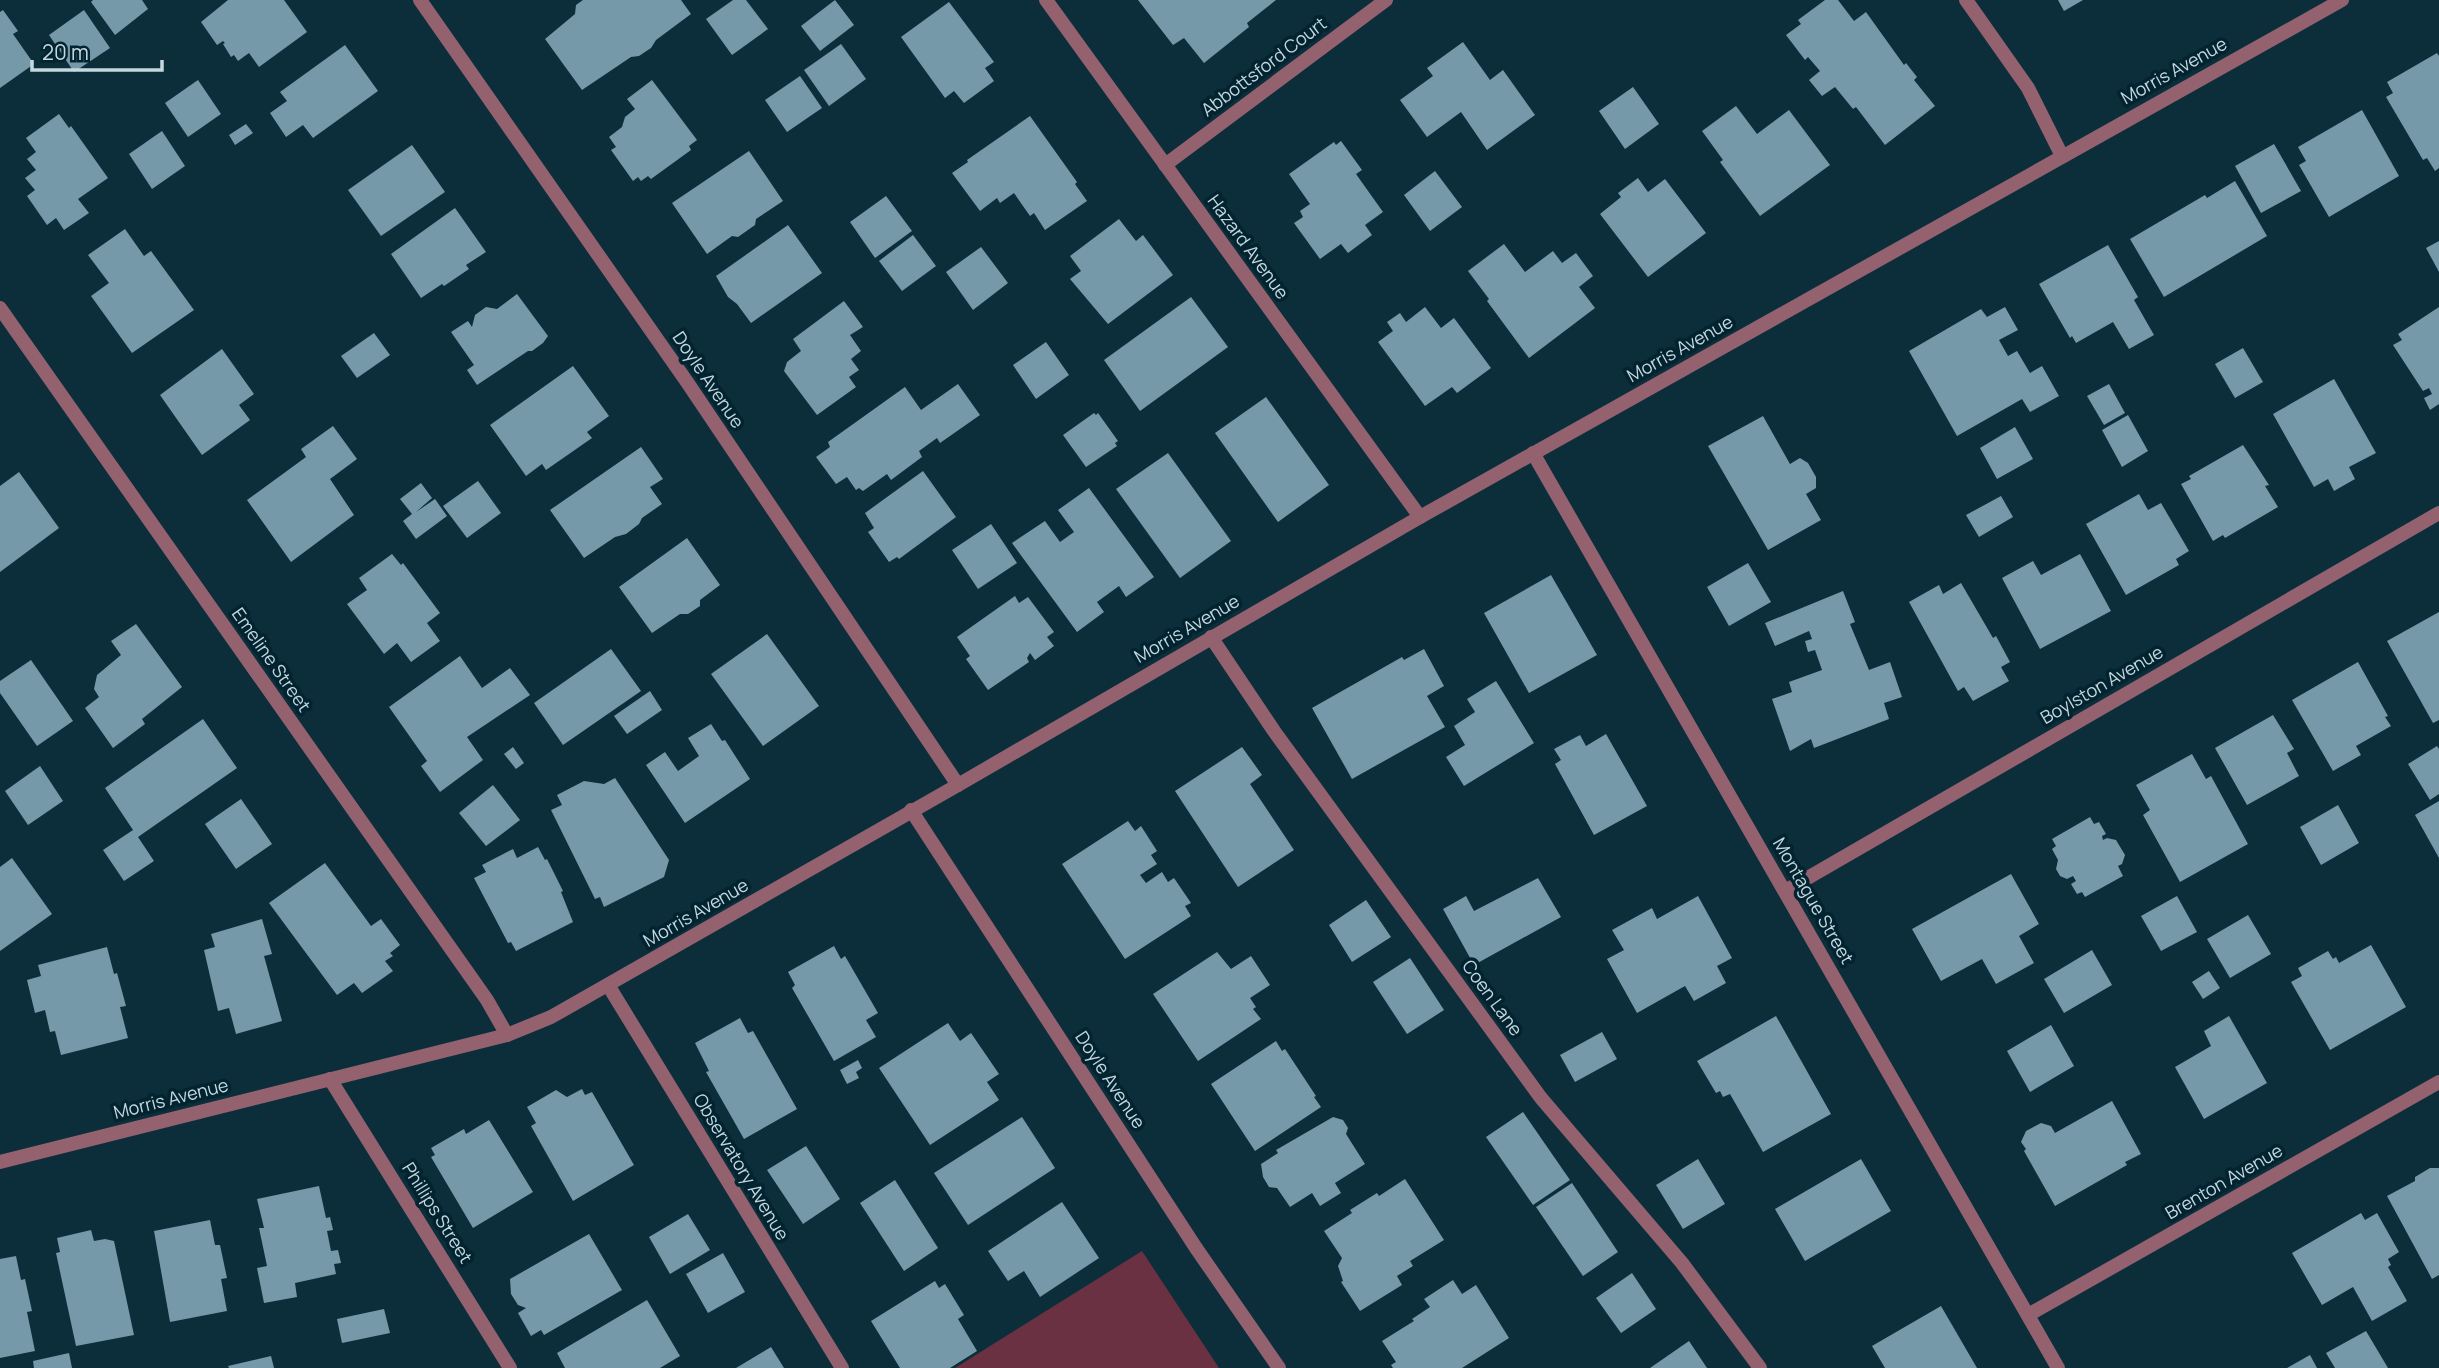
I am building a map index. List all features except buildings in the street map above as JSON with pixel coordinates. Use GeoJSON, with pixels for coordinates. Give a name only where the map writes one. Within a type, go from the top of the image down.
{"type":"FeatureCollection","features":[{"type":"Feature","properties":{"kind":"street","name":"Doyle Avenue"},"geometry":{"type":"LineString","coordinates":[[420,0],[687,382],[958,785]]}},
{"type":"Feature","properties":{"kind":"street","name":"Hazard Avenue"},"geometry":{"type":"LineString","coordinates":[[1046,0],[1420,517]]}},
{"type":"Feature","properties":{"kind":"street","name":"Abbottsford Court"},"geometry":{"type":"LineString","coordinates":[[1165,165],[1386,0]]}},
{"type":"Feature","properties":{"kind":"street"},"geometry":{"type":"LineString","coordinates":[[1966,0],[2028,88],[2062,156]]}},
{"type":"Feature","properties":{"kind":"street","name":"Morris Avenue"},"geometry":{"type":"LineString","coordinates":[[2,1158],[507,1035],[551,1017],[1420,517],[2342,0]]}},
{"type":"Feature","properties":{"kind":"street","name":"Emeline Street"},"geometry":{"type":"LineString","coordinates":[[0,308],[479,989],[507,1035]]}},
{"type":"Feature","properties":{"kind":"street","name":"Montague Street"},"geometry":{"type":"LineString","coordinates":[[1533,453],[2058,1368]]}},
{"type":"Feature","properties":{"kind":"street","name":"Boylston Avenue"},"geometry":{"type":"LineString","coordinates":[[1785,891],[2439,513]]}},
{"type":"Feature","properties":{"kind":"street","name":"Coen Lane"},"geometry":{"type":"LineString","coordinates":[[1211,637],[1274,731],[1541,1098],[1682,1263],[1760,1368]]}},
{"type":"Feature","properties":{"kind":"street","name":"Doyle Avenue"},"geometry":{"type":"LineString","coordinates":[[911,810],[1196,1248],[1279,1368]]}},
{"type":"Feature","properties":{"kind":"street","name":"Observatory Avenue"},"geometry":{"type":"LineString","coordinates":[[608,985],[842,1368]]}},
{"type":"Feature","properties":{"kind":"street","name":"Phillips Street"},"geometry":{"type":"LineString","coordinates":[[330,1079],[510,1368]]}},
{"type":"Feature","properties":{"kind":"street","name":"Brenton Avenue"},"geometry":{"type":"LineString","coordinates":[[2028,1315],[2439,1082]]}},
{"type":"Feature","properties":{"kind":"shaded area"},"geometry":{"type":"Polygon","coordinates":[[[1142,1251],[1219,1368],[955,1368],[1142,1251]]]}}]}
